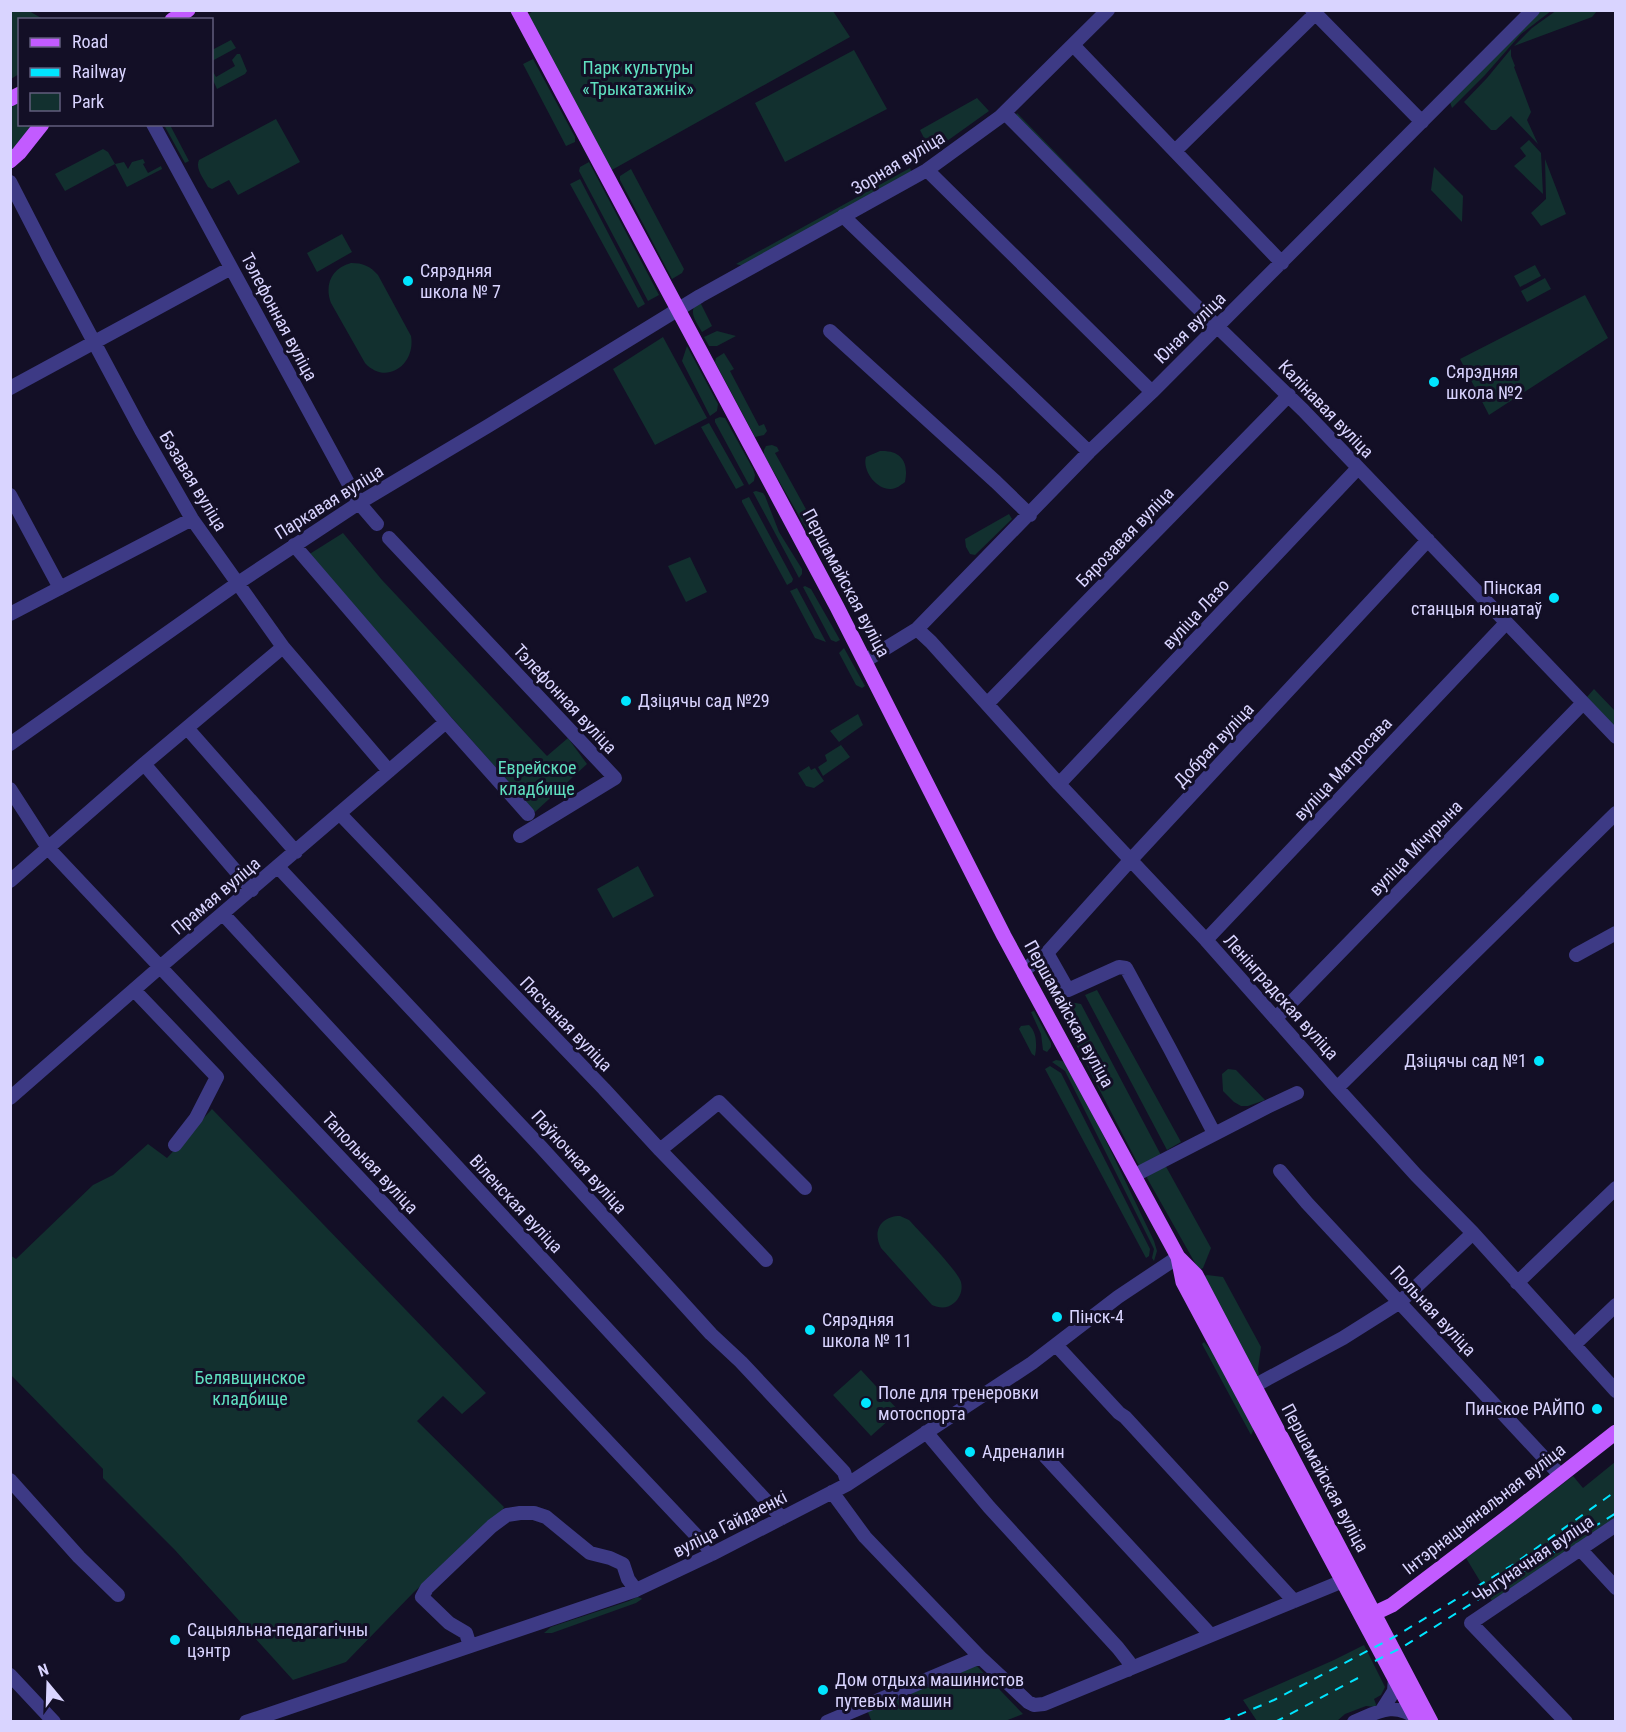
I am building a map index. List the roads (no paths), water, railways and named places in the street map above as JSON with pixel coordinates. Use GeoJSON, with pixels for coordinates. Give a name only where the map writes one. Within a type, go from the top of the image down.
{"type":"FeatureCollection","features":[{"type":"Feature","properties":{"kind":"main road"},"geometry":{"type":"LineString","coordinates":[[175,18],[188,10]]}},
{"type":"Feature","properties":{"kind":"main road","name":"Першамайская вуліца"},"geometry":{"type":"LineString","coordinates":[[518,10],[827,587],[999,925],[1179,1257],[1196,1275],[1375,1613],[1422,1720]]}},
{"type":"Feature","properties":{"kind":"main road"},"geometry":{"type":"LineString","coordinates":[[10,161],[40,126]]}},
{"type":"Feature","properties":{"kind":"main road","name":"Першамайская вуліца"},"geometry":{"type":"LineString","coordinates":[[1179,1257],[1183,1282],[1395,1677],[1422,1720]]}},
{"type":"Feature","properties":{"kind":"main road","name":"Інтэрнацыянальная вуліца"},"geometry":{"type":"LineString","coordinates":[[1375,1613],[1398,1600],[1616,1432]]}},
{"type":"Feature","properties":{"kind":"street","name":"Зорная вуліца"},"geometry":{"type":"LineString","coordinates":[[678,309],[927,170],[1005,113],[1108,10]]}},
{"type":"Feature","properties":{"kind":"street","name":"Юная вуліца"},"geometry":{"type":"LineString","coordinates":[[865,661],[917,629],[1089,452],[1282,263],[1533,10]]}},
{"type":"Feature","properties":{"kind":"street"},"geometry":{"type":"LineString","coordinates":[[1174,151],[1313,12],[1422,122]]}},
{"type":"Feature","properties":{"kind":"street"},"geometry":{"type":"LineString","coordinates":[[1074,46],[1282,263]]}},
{"type":"Feature","properties":{"kind":"street","name":"Калінавая вуліца"},"geometry":{"type":"LineString","coordinates":[[1005,113],[1217,327],[1289,395],[1616,737]]}},
{"type":"Feature","properties":{"kind":"street","name":"Тэлефонная вуліца"},"geometry":{"type":"LineString","coordinates":[[154,126],[359,503],[377,524]]}},
{"type":"Feature","properties":{"kind":"street"},"geometry":{"type":"LineString","coordinates":[[927,170],[1152,392]]}},
{"type":"Feature","properties":{"kind":"street","name":"Бэзавая вуліца"},"geometry":{"type":"LineString","coordinates":[[10,182],[141,430],[192,519],[283,647],[389,771]]}},
{"type":"Feature","properties":{"kind":"street"},"geometry":{"type":"LineString","coordinates":[[843,216],[1089,452]]}},
{"type":"Feature","properties":{"kind":"street"},"geometry":{"type":"LineString","coordinates":[[10,388],[231,268]]}},
{"type":"Feature","properties":{"kind":"street","name":"Паркавая вуліца"},"geometry":{"type":"LineString","coordinates":[[10,744],[294,545],[678,309]]}},
{"type":"Feature","properties":{"kind":"street"},"geometry":{"type":"LineString","coordinates":[[830,331],[1030,515]]}},
{"type":"Feature","properties":{"kind":"street","name":"Бярозавая вуліца"},"geometry":{"type":"LineString","coordinates":[[987,704],[1289,395]]}},
{"type":"Feature","properties":{"kind":"street","name":"вуліца Лазо"},"geometry":{"type":"LineString","coordinates":[[1059,784],[1358,468]]}},
{"type":"Feature","properties":{"kind":"street"},"geometry":{"type":"LineString","coordinates":[[10,495],[60,588]]}},
{"type":"Feature","properties":{"kind":"street"},"geometry":{"type":"LineString","coordinates":[[10,614],[192,519]]}},
{"type":"Feature","properties":{"kind":"street","name":"Тэлефонная вуліца"},"geometry":{"type":"LineString","coordinates":[[389,538],[615,778],[520,836]]}},
{"type":"Feature","properties":{"kind":"street","name":"Добрая вуліца"},"geometry":{"type":"LineString","coordinates":[[1024,970],[1047,953],[1428,540]]}},
{"type":"Feature","properties":{"kind":"street"},"geometry":{"type":"LineString","coordinates":[[294,545],[528,814]]}},
{"type":"Feature","properties":{"kind":"street","name":"вуліца Матросава"},"geometry":{"type":"LineString","coordinates":[[1206,940],[1506,623]]}},
{"type":"Feature","properties":{"kind":"street","name":"Ленінградская вуліца"},"geometry":{"type":"LineString","coordinates":[[917,629],[1206,940],[1337,1088],[1473,1233],[1616,1391]]}},
{"type":"Feature","properties":{"kind":"street"},"geometry":{"type":"LineString","coordinates":[[10,881],[283,647]]}},
{"type":"Feature","properties":{"kind":"street","name":"вуліца Мічурына"},"geometry":{"type":"LineString","coordinates":[[1275,1018],[1583,703]]}},
{"type":"Feature","properties":{"kind":"street","name":"Прамая вуліца"},"geometry":{"type":"LineString","coordinates":[[10,1098],[446,722]]}},
{"type":"Feature","properties":{"kind":"street"},"geometry":{"type":"LineString","coordinates":[[188,728],[296,852]]}},
{"type":"Feature","properties":{"kind":"street"},"geometry":{"type":"LineString","coordinates":[[144,764],[252,890]]}},
{"type":"Feature","properties":{"kind":"street","name":"Тапольная вуліца"},"geometry":{"type":"LineString","coordinates":[[10,789],[48,848],[712,1554]]}},
{"type":"Feature","properties":{"kind":"street"},"geometry":{"type":"LineString","coordinates":[[1337,1088],[1616,813]]}},
{"type":"Feature","properties":{"kind":"street","name":"Пясчаная вуліца"},"geometry":{"type":"LineString","coordinates":[[340,814],[766,1260]]}},
{"type":"Feature","properties":{"kind":"street","name":"Паўночная вуліца"},"geometry":{"type":"LineString","coordinates":[[278,867],[541,1147],[711,1334],[741,1362],[844,1472],[848,1484]]}},
{"type":"Feature","properties":{"kind":"street","name":"Віленская вуліца"},"geometry":{"type":"LineString","coordinates":[[223,914],[782,1518]]}},
{"type":"Feature","properties":{"kind":"street"},"geometry":{"type":"LineString","coordinates":[[1576,955],[1616,933]]}},
{"type":"Feature","properties":{"kind":"street","name":"Першамайская вуліца"},"geometry":{"type":"LineString","coordinates":[[1047,953],[1068,990],[1119,966],[1126,968],[1214,1133]]}},
{"type":"Feature","properties":{"kind":"street"},"geometry":{"type":"LineString","coordinates":[[134,990],[217,1077],[196,1119],[175,1145]]}},
{"type":"Feature","properties":{"kind":"street"},"geometry":{"type":"LineString","coordinates":[[1135,1175],[1297,1093]]}},
{"type":"Feature","properties":{"kind":"street"},"geometry":{"type":"LineString","coordinates":[[660,1150],[719,1102],[805,1188]]}},
{"type":"Feature","properties":{"kind":"street","name":"Польная вуліца"},"geometry":{"type":"LineString","coordinates":[[1280,1171],[1307,1203],[1560,1475]]}},
{"type":"Feature","properties":{"kind":"street"},"geometry":{"type":"LineString","coordinates":[[1517,1283],[1616,1188]]}},
{"type":"Feature","properties":{"kind":"street"},"geometry":{"type":"LineString","coordinates":[[1254,1386],[1342,1338],[1400,1302],[1473,1233]]}},
{"type":"Feature","properties":{"kind":"street","name":"вуліца Гайдаенкі"},"geometry":{"type":"LineString","coordinates":[[246,1722],[636,1590],[712,1554],[848,1484],[1032,1363],[1118,1297],[1179,1257]]}},
{"type":"Feature","properties":{"kind":"street"},"geometry":{"type":"LineString","coordinates":[[1574,1345],[1616,1305]]}},
{"type":"Feature","properties":{"kind":"street"},"geometry":{"type":"LineString","coordinates":[[1056,1345],[1294,1601]]}},
{"type":"Feature","properties":{"kind":"street"},"geometry":{"type":"LineString","coordinates":[[926,1432],[989,1507],[1118,1648],[1129,1662],[1128,1670]]}},
{"type":"Feature","properties":{"kind":"street"},"geometry":{"type":"LineString","coordinates":[[1042,1453],[1207,1631],[1209,1636]]}},
{"type":"Feature","properties":{"kind":"street"},"geometry":{"type":"LineString","coordinates":[[10,1480],[78,1557],[118,1595]]}},
{"type":"Feature","properties":{"kind":"street"},"geometry":{"type":"LineString","coordinates":[[832,1492],[865,1537],[980,1657],[1034,1705],[1044,1704],[1343,1581]]}},
{"type":"Feature","properties":{"kind":"street"},"geometry":{"type":"LineString","coordinates":[[470,1646],[466,1634],[449,1623],[422,1597],[426,1588],[492,1526],[507,1515],[534,1513],[546,1517],[590,1553],[623,1564],[628,1579],[636,1590]]}},
{"type":"Feature","properties":{"kind":"street","name":"Чыгуначная вуліца"},"geometry":{"type":"LineString","coordinates":[[1566,1722],[1471,1623],[1616,1525]]}},
{"type":"Feature","properties":{"kind":"street"},"geometry":{"type":"LineString","coordinates":[[1580,1549],[1616,1588]]}},
{"type":"Feature","properties":{"kind":"street"},"geometry":{"type":"LineString","coordinates":[[827,1722],[980,1657]]}},
{"type":"Feature","properties":{"kind":"street"},"geometry":{"type":"LineString","coordinates":[[10,1675],[54,1722]]}},
{"type":"Feature","properties":{"kind":"street"},"geometry":{"type":"LineString","coordinates":[[1382,1710],[1394,1691],[1395,1677]]}},
{"type":"Feature","properties":{"kind":"street"},"geometry":{"type":"LineString","coordinates":[[1354,1722],[1382,1710],[1402,1709],[1422,1720]]}},
{"type":"Feature","properties":{"kind":"railway"},"geometry":{"type":"LineString","coordinates":[[1222,1722],[1274,1700],[1396,1636],[1514,1564],[1616,1491]]}},
{"type":"Feature","properties":{"kind":"railway"},"geometry":{"type":"LineString","coordinates":[[1375,1661],[1401,1648],[1616,1513]]}},
{"type":"Feature","properties":{"kind":"railway"},"geometry":{"type":"LineString","coordinates":[[1275,1722],[1358,1678]]}},
{"type":"Feature","properties":{"kind":"place","name":"Сярэдняя школа № 7"},"geometry":{"type":"Point","coordinates":[408,281]}},
{"type":"Feature","properties":{"kind":"place","name":"Сярэдняя школа №2"},"geometry":{"type":"Point","coordinates":[1434,382]}},
{"type":"Feature","properties":{"kind":"place","name":"Пінская станцыя юннатаў"},"geometry":{"type":"Point","coordinates":[1554,598]}},
{"type":"Feature","properties":{"kind":"place","name":"Дзіцячы сад №29"},"geometry":{"type":"Point","coordinates":[626,701]}},
{"type":"Feature","properties":{"kind":"place","name":"Дзіцячы сад №1"},"geometry":{"type":"Point","coordinates":[1539,1061]}},
{"type":"Feature","properties":{"kind":"place","name":"Пінск-4"},"geometry":{"type":"Point","coordinates":[1057,1317]}},
{"type":"Feature","properties":{"kind":"place","name":"Сярэдняя школа № 11"},"geometry":{"type":"Point","coordinates":[810,1330]}},
{"type":"Feature","properties":{"kind":"place","name":"Поле для тренеровки мотоспорта"},"geometry":{"type":"Point","coordinates":[866,1403]}},
{"type":"Feature","properties":{"kind":"place","name":"Пинское РАЙПО"},"geometry":{"type":"Point","coordinates":[1597,1409]}},
{"type":"Feature","properties":{"kind":"place","name":"Адреналин"},"geometry":{"type":"Point","coordinates":[970,1452]}},
{"type":"Feature","properties":{"kind":"place","name":"Сацыяльна-педагагічны цэнтр"},"geometry":{"type":"Point","coordinates":[175,1640]}},
{"type":"Feature","properties":{"kind":"place","name":"Дом отдыха машинистов путевых машин"},"geometry":{"type":"Point","coordinates":[823,1690]}},
{"type":"Feature","properties":{"kind":"park label","name":"Парк культуры «Трыкатажнік»"},"geometry":{"type":"Point","coordinates":[638,78]}},
{"type":"Feature","properties":{"kind":"park label","name":"Еврейское кладбище"},"geometry":{"type":"Point","coordinates":[537,778]}},
{"type":"Feature","properties":{"kind":"park label","name":"Белявщинское кладбище"},"geometry":{"type":"Point","coordinates":[250,1388]}}]}
